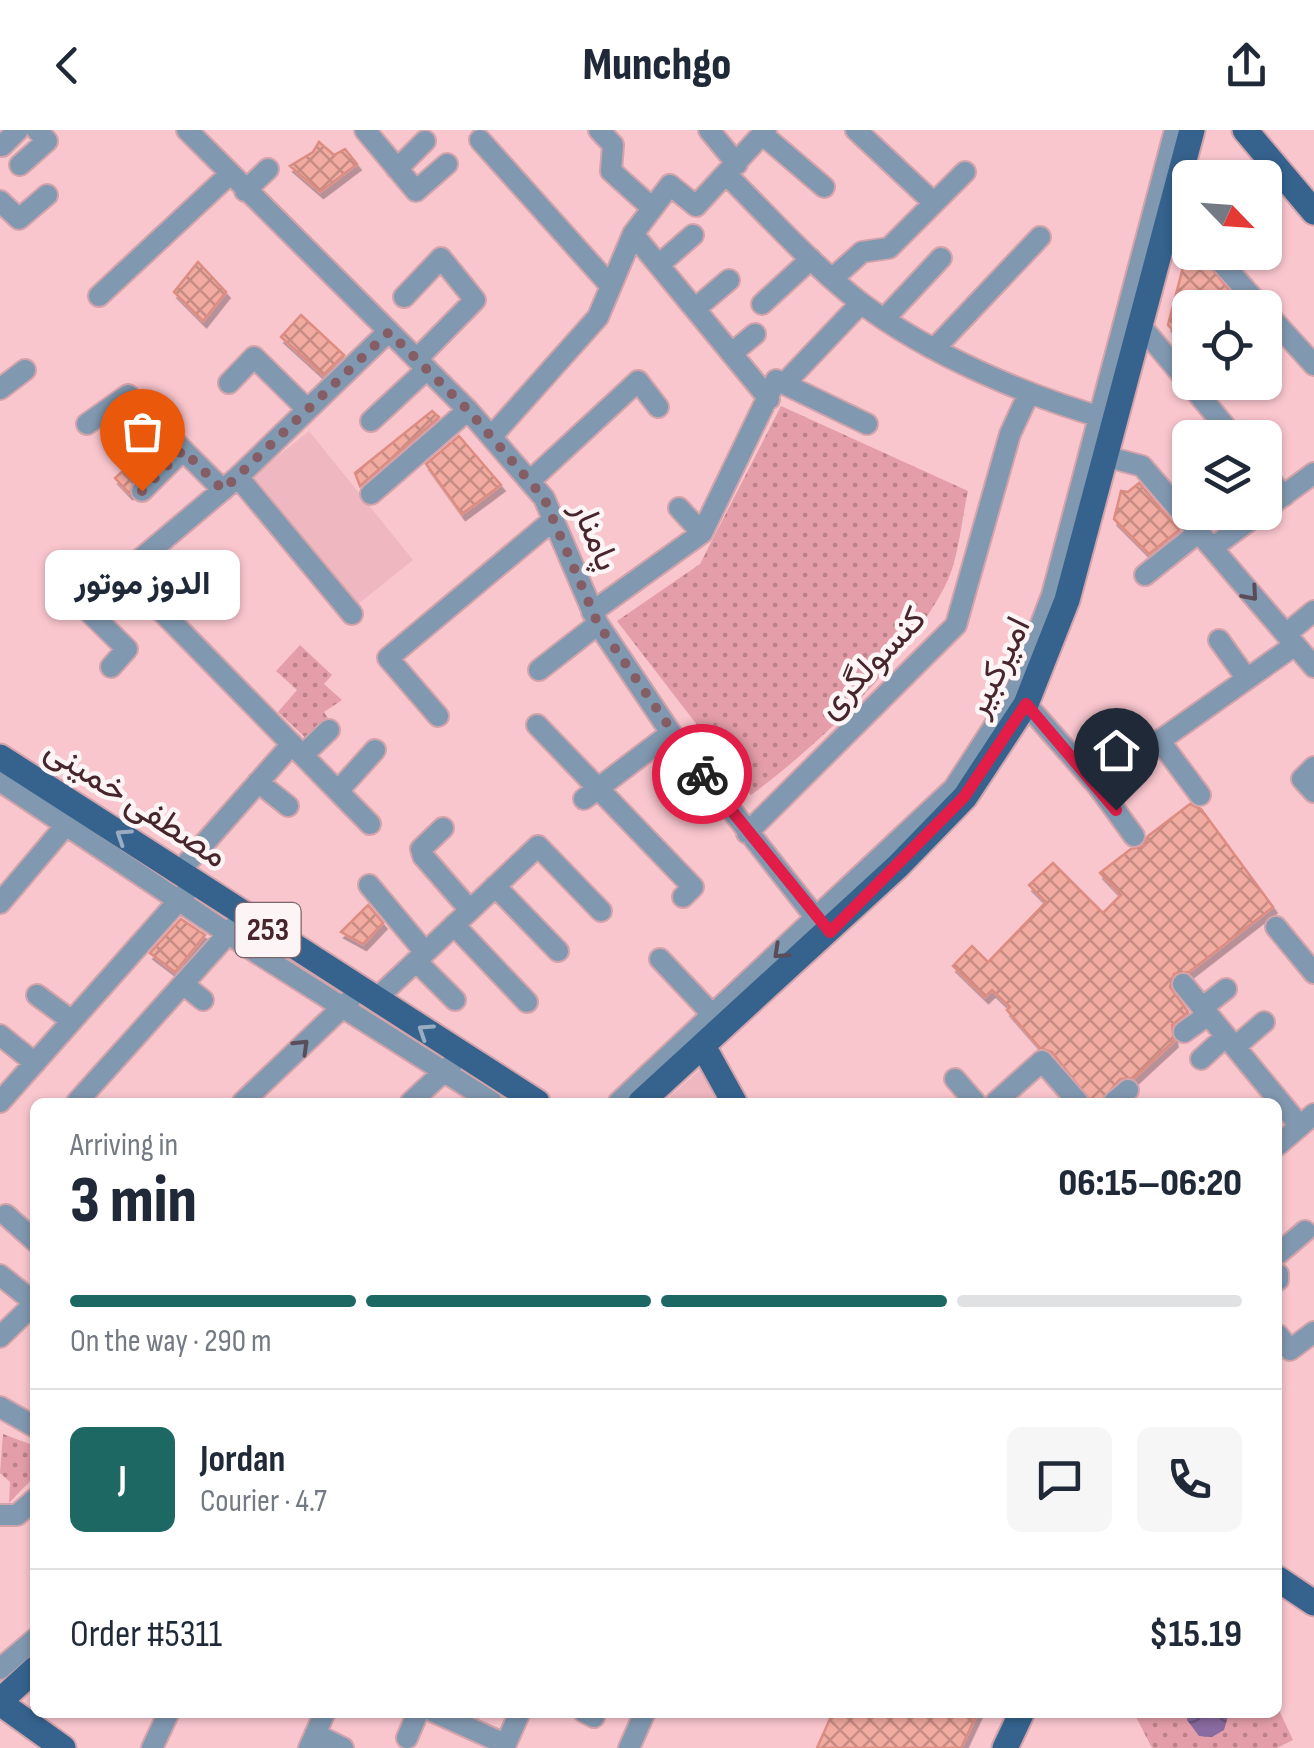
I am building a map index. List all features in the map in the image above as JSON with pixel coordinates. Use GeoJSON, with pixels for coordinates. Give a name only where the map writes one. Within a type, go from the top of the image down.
{"type":"FeatureCollection","features":[{"type":"Feature","properties":{"kind":"main road","name":"امیرکبیر"},"geometry":{"type":"LineString","coordinates":[[646,1098],[704,1046],[823,925],[964,797],[1026,704],[1068,600],[1104,456],[1107,419],[1140,325],[1192,130]]}},
{"type":"Feature","properties":{"kind":"main road"},"geometry":{"type":"LineString","coordinates":[[1244,130],[1314,212]]}},
{"type":"Feature","properties":{"kind":"main road","name":"مصطفی خمینی"},"geometry":{"type":"LineString","coordinates":[[0,757],[73,817],[184,885],[237,924],[360,998],[453,1063],[528,1098]]}},
{"type":"Feature","properties":{"kind":"main road"},"geometry":{"type":"LineString","coordinates":[[704,1046],[732,1098]]}},
{"type":"Feature","properties":{"kind":"main road"},"geometry":{"type":"LineString","coordinates":[[1282,1582],[1314,1603]]}},
{"type":"Feature","properties":{"kind":"main road"},"geometry":{"type":"LineString","coordinates":[[30,1674],[0,1702],[63,1748]]}},
{"type":"Feature","properties":{"kind":"main road"},"geometry":{"type":"LineString","coordinates":[[1005,1748],[1019,1718]]}},
{"type":"Feature","properties":{"kind":"street"},"geometry":{"type":"LineString","coordinates":[[2,146],[18,130]]}},
{"type":"Feature","properties":{"kind":"street"},"geometry":{"type":"LineString","coordinates":[[20,165],[47,141],[36,130]]}},
{"type":"Feature","properties":{"kind":"street","name":"پامنار"},"geometry":{"type":"LineString","coordinates":[[187,130],[468,410],[531,480],[553,520],[595,618],[671,733],[746,833],[823,925]]}},
{"type":"Feature","properties":{"kind":"street"},"geometry":{"type":"LineString","coordinates":[[365,130],[416,191],[447,164]]}},
{"type":"Feature","properties":{"kind":"street"},"geometry":{"type":"LineString","coordinates":[[599,130],[614,146],[611,171],[651,207]]}},
{"type":"Feature","properties":{"kind":"street"},"geometry":{"type":"LineString","coordinates":[[709,130],[732,170],[811,259],[861,302],[936,347],[1030,393],[1107,419]]}},
{"type":"Feature","properties":{"kind":"street"},"geometry":{"type":"LineString","coordinates":[[856,130],[934,203]]}},
{"type":"Feature","properties":{"kind":"street"},"geometry":{"type":"LineString","coordinates":[[623,1098],[712,1014],[823,925],[954,788],[1013,697],[1052,595],[1107,419],[1176,130]]}},
{"type":"Feature","properties":{"kind":"street"},"geometry":{"type":"LineString","coordinates":[[492,436],[592,326],[633,234],[670,185],[696,206],[764,132],[824,187]]}},
{"type":"Feature","properties":{"kind":"street"},"geometry":{"type":"LineString","coordinates":[[480,140],[610,284]]}},
{"type":"Feature","properties":{"kind":"street"},"geometry":{"type":"LineString","coordinates":[[396,168],[425,141]]}},
{"type":"Feature","properties":{"kind":"street"},"geometry":{"type":"LineString","coordinates":[[245,191],[268,169]]}},
{"type":"Feature","properties":{"kind":"street"},"geometry":{"type":"LineString","coordinates":[[489,186],[507,171]]}},
{"type":"Feature","properties":{"kind":"street"},"geometry":{"type":"LineString","coordinates":[[833,278],[862,252],[889,248],[965,172]]}},
{"type":"Feature","properties":{"kind":"street"},"geometry":{"type":"LineString","coordinates":[[99,296],[230,174]]}},
{"type":"Feature","properties":{"kind":"street"},"geometry":{"type":"LineString","coordinates":[[0,201],[19,219],[46,195]]}},
{"type":"Feature","properties":{"kind":"street"},"geometry":{"type":"LineString","coordinates":[[633,234],[732,352],[776,387],[867,424]]}},
{"type":"Feature","properties":{"kind":"street"},"geometry":{"type":"LineString","coordinates":[[660,263],[693,235]]}},
{"type":"Feature","properties":{"kind":"street"},"geometry":{"type":"LineString","coordinates":[[936,347],[1040,238]]}},
{"type":"Feature","properties":{"kind":"street"},"geometry":{"type":"LineString","coordinates":[[372,421],[475,300],[441,258],[404,297]]}},
{"type":"Feature","properties":{"kind":"street"},"geometry":{"type":"LineString","coordinates":[[885,318],[941,258]]}},
{"type":"Feature","properties":{"kind":"street"},"geometry":{"type":"LineString","coordinates":[[762,304],[811,259]]}},
{"type":"Feature","properties":{"kind":"street"},"geometry":{"type":"LineString","coordinates":[[1228,270],[1246,290]]}},
{"type":"Feature","properties":{"kind":"street"},"geometry":{"type":"LineString","coordinates":[[696,308],[729,280]]}},
{"type":"Feature","properties":{"kind":"street"},"geometry":{"type":"LineString","coordinates":[[539,670],[595,618],[702,533],[776,387],[861,302]]}},
{"type":"Feature","properties":{"kind":"street"},"geometry":{"type":"LineString","coordinates":[[1140,325],[1220,420]]}},
{"type":"Feature","properties":{"kind":"street"},"geometry":{"type":"LineString","coordinates":[[1282,330],[1314,366]]}},
{"type":"Feature","properties":{"kind":"street"},"geometry":{"type":"LineString","coordinates":[[370,824],[124,573],[231,483],[389,332]]}},
{"type":"Feature","properties":{"kind":"street"},"geometry":{"type":"LineString","coordinates":[[732,352],[755,334]]}},
{"type":"Feature","properties":{"kind":"street"},"geometry":{"type":"LineString","coordinates":[[229,384],[254,356],[308,410]]}},
{"type":"Feature","properties":{"kind":"street"},"geometry":{"type":"LineString","coordinates":[[0,389],[24,370]]}},
{"type":"Feature","properties":{"kind":"street"},"geometry":{"type":"LineString","coordinates":[[531,480],[638,381],[658,407]]}},
{"type":"Feature","properties":{"kind":"street","name":"کنسولگری"},"geometry":{"type":"LineString","coordinates":[[746,833],[956,625],[1010,434],[1030,393]]}},
{"type":"Feature","properties":{"kind":"street"},"geometry":{"type":"LineString","coordinates":[[87,424],[128,395],[183,450],[231,483],[352,614]]}},
{"type":"Feature","properties":{"kind":"street"},"geometry":{"type":"LineString","coordinates":[[371,494],[468,410]]}},
{"type":"Feature","properties":{"kind":"street"},"geometry":{"type":"LineString","coordinates":[[142,491],[183,450]]}},
{"type":"Feature","properties":{"kind":"street"},"geometry":{"type":"LineString","coordinates":[[1104,456],[1142,466],[1314,666]]}},
{"type":"Feature","properties":{"kind":"street"},"geometry":{"type":"LineString","coordinates":[[1282,494],[1284,496],[1313,475]]}},
{"type":"Feature","properties":{"kind":"street"},"geometry":{"type":"LineString","coordinates":[[679,508],[702,533]]}},
{"type":"Feature","properties":{"kind":"street"},"geometry":{"type":"LineString","coordinates":[[438,716],[388,658],[553,520]]}},
{"type":"Feature","properties":{"kind":"street"},"geometry":{"type":"LineString","coordinates":[[1144,576],[1226,530]]}},
{"type":"Feature","properties":{"kind":"street"},"geometry":{"type":"LineString","coordinates":[[84,607],[127,649],[112,667]]}},
{"type":"Feature","properties":{"kind":"street"},"geometry":{"type":"LineString","coordinates":[[1097,785],[1247,679],[1291,639],[1314,611]]}},
{"type":"Feature","properties":{"kind":"street"},"geometry":{"type":"LineString","coordinates":[[1219,640],[1247,679]]}},
{"type":"Feature","properties":{"kind":"street"},"geometry":{"type":"LineString","coordinates":[[1026,704],[1097,785],[1134,836]]}},
{"type":"Feature","properties":{"kind":"street"},"geometry":{"type":"LineString","coordinates":[[537,725],[591,793],[693,887],[683,897]]}},
{"type":"Feature","properties":{"kind":"street"},"geometry":{"type":"LineString","coordinates":[[0,1102],[72,1021],[131,968],[184,885],[258,782],[297,749],[330,730]]}},
{"type":"Feature","properties":{"kind":"street"},"geometry":{"type":"LineString","coordinates":[[591,793],[671,733]]}},
{"type":"Feature","properties":{"kind":"street"},"geometry":{"type":"LineString","coordinates":[[1160,740],[1200,795]]}},
{"type":"Feature","properties":{"kind":"street"},"geometry":{"type":"LineString","coordinates":[[338,790],[375,750]]}},
{"type":"Feature","properties":{"kind":"street"},"geometry":{"type":"LineString","coordinates":[[1314,766],[1302,779],[1314,792]]}},
{"type":"Feature","properties":{"kind":"street"},"geometry":{"type":"LineString","coordinates":[[0,781],[73,817],[0,902]]}},
{"type":"Feature","properties":{"kind":"street"},"geometry":{"type":"LineString","coordinates":[[258,782],[288,806]]}},
{"type":"Feature","properties":{"kind":"street"},"geometry":{"type":"LineString","coordinates":[[444,828],[420,849],[470,910]]}},
{"type":"Feature","properties":{"kind":"street"},"geometry":{"type":"LineString","coordinates":[[248,1098],[360,998],[421,957],[538,846],[601,911]]}},
{"type":"Feature","properties":{"kind":"street"},"geometry":{"type":"LineString","coordinates":[[369,885],[455,1000]]}},
{"type":"Feature","properties":{"kind":"street"},"geometry":{"type":"LineString","coordinates":[[496,886],[558,950]]}},
{"type":"Feature","properties":{"kind":"street"},"geometry":{"type":"LineString","coordinates":[[82,1098],[237,924]]}},
{"type":"Feature","properties":{"kind":"street"},"geometry":{"type":"LineString","coordinates":[[454,925],[527,1002]]}},
{"type":"Feature","properties":{"kind":"street"},"geometry":{"type":"LineString","coordinates":[[1276,927],[1312,967]]}},
{"type":"Feature","properties":{"kind":"street"},"geometry":{"type":"LineString","coordinates":[[660,959],[712,1014]]}},
{"type":"Feature","properties":{"kind":"street"},"geometry":{"type":"LineString","coordinates":[[184,984],[204,1000]]}},
{"type":"Feature","properties":{"kind":"street"},"geometry":{"type":"LineString","coordinates":[[1183,984],[1230,1041],[1307,1120],[1282,1142]]}},
{"type":"Feature","properties":{"kind":"street"},"geometry":{"type":"LineString","coordinates":[[1184,1032],[1226,988]]}},
{"type":"Feature","properties":{"kind":"street"},"geometry":{"type":"LineString","coordinates":[[37,994],[72,1021]]}},
{"type":"Feature","properties":{"kind":"street"},"geometry":{"type":"LineString","coordinates":[[1200,1058],[1264,1022]]}},
{"type":"Feature","properties":{"kind":"street"},"geometry":{"type":"LineString","coordinates":[[0,1035],[35,1063]]}},
{"type":"Feature","properties":{"kind":"street"},"geometry":{"type":"LineString","coordinates":[[1000,1098],[1042,1061],[1074,1098]]}},
{"type":"Feature","properties":{"kind":"street"},"geometry":{"type":"LineString","coordinates":[[416,1098],[453,1063],[488,1098]]}},
{"type":"Feature","properties":{"kind":"street"},"geometry":{"type":"LineString","coordinates":[[955,1079],[972,1098]]}},
{"type":"Feature","properties":{"kind":"street"},"geometry":{"type":"LineString","coordinates":[[6,1215],[30,1236]]}},
{"type":"Feature","properties":{"kind":"street"},"geometry":{"type":"LineString","coordinates":[[1282,1251],[1305,1231]]}},
{"type":"Feature","properties":{"kind":"street"},"geometry":{"type":"LineString","coordinates":[[0,1275],[30,1299]]}},
{"type":"Feature","properties":{"kind":"street"},"geometry":{"type":"LineString","coordinates":[[0,1337],[30,1308]]}},
{"type":"Feature","properties":{"kind":"street"},"geometry":{"type":"LineString","coordinates":[[1282,1340],[1290,1350],[1313,1335]]}},
{"type":"Feature","properties":{"kind":"street"},"geometry":{"type":"LineString","coordinates":[[0,1407],[30,1424]]}},
{"type":"Feature","properties":{"kind":"street"},"geometry":{"type":"LineString","coordinates":[[0,1515],[16,1515],[30,1502]]}},
{"type":"Feature","properties":{"kind":"street"},"geometry":{"type":"LineString","coordinates":[[0,1669],[30,1642]]}},
{"type":"Feature","properties":{"kind":"street"},"geometry":{"type":"LineString","coordinates":[[152,1748],[166,1718]]}},
{"type":"Feature","properties":{"kind":"street"},"geometry":{"type":"LineString","coordinates":[[322,1718],[312,1741],[344,1748]]}},
{"type":"Feature","properties":{"kind":"street"},"geometry":{"type":"LineString","coordinates":[[408,1738],[416,1718]]}},
{"type":"Feature","properties":{"kind":"street"},"geometry":{"type":"LineString","coordinates":[[447,1718],[505,1746],[517,1718]]}},
{"type":"Feature","properties":{"kind":"street"},"geometry":{"type":"LineString","coordinates":[[628,1748],[642,1718]]}},
{"type":"Feature","properties":{"kind":"shaded area"},"geometry":{"type":"Polygon","coordinates":[[[781,406],[968,491],[953,566],[944,588],[907,645],[831,727],[751,795],[617,621],[700,564],[781,406]]]}},
{"type":"Feature","properties":{"kind":"shaded area"},"geometry":{"type":"Polygon","coordinates":[[[309,431],[413,560],[357,605],[253,476],[309,431]]]}},
{"type":"Feature","properties":{"kind":"shaded area"},"geometry":{"type":"Polygon","coordinates":[[[300,645],[332,675],[324,684],[342,700],[324,712],[331,723],[312,744],[278,712],[297,690],[276,671],[300,645]]]}},
{"type":"Feature","properties":{"kind":"shaded area"},"geometry":{"type":"Polygon","coordinates":[[[702,1068],[720,1098],[668,1098],[702,1068]]]}},
{"type":"Feature","properties":{"kind":"shaded area"},"geometry":{"type":"Polygon","coordinates":[[[3,1434],[30,1444],[30,1481],[9,1503],[10,1482],[0,1473],[3,1434]]]}},
{"type":"Feature","properties":{"kind":"shaded area"},"geometry":{"type":"Polygon","coordinates":[[[1282,1717],[1293,1740],[1277,1748],[1152,1748],[1137,1718],[1282,1717]]]}},
{"type":"Feature","properties":{"kind":"water"},"geometry":{"type":"Polygon","coordinates":[[[1228,1718],[1224,1730],[1212,1737],[1199,1736],[1187,1720],[1228,1718]]]}},
{"type":"Feature","properties":{"kind":"building"},"geometry":{"type":"Polygon","coordinates":[[[319,142],[334,155],[345,149],[357,164],[320,192],[290,166],[313,152],[319,142]]]}},
{"type":"Feature","properties":{"kind":"building"},"geometry":{"type":"Polygon","coordinates":[[[198,262],[226,292],[203,321],[174,292],[198,262]]]}},
{"type":"Feature","properties":{"kind":"building"},"geometry":{"type":"Polygon","coordinates":[[[1182,270],[1213,270],[1229,290],[1177,290],[1182,270]]]}},
{"type":"Feature","properties":{"kind":"building"},"geometry":{"type":"Polygon","coordinates":[[[301,315],[344,355],[323,375],[281,337],[301,315]]]}},
{"type":"Feature","properties":{"kind":"building"},"geometry":{"type":"Polygon","coordinates":[[[432,411],[439,417],[360,486],[355,473],[432,411]]]}},
{"type":"Feature","properties":{"kind":"building"},"geometry":{"type":"Polygon","coordinates":[[[459,436],[501,485],[462,514],[426,464],[459,436]]]}},
{"type":"Feature","properties":{"kind":"building"},"geometry":{"type":"Polygon","coordinates":[[[135,460],[144,470],[129,493],[115,478],[135,460]]]}},
{"type":"Feature","properties":{"kind":"building"},"geometry":{"type":"Polygon","coordinates":[[[1139,483],[1172,522],[1172,530],[1179,530],[1149,554],[1114,519],[1121,491],[1128,492],[1139,483]]]}},
{"type":"Feature","properties":{"kind":"building"},"geometry":{"type":"Polygon","coordinates":[[[1190,804],[1201,809],[1273,907],[1189,972],[1174,974],[1170,987],[1188,1012],[1172,1025],[1174,1041],[1134,1078],[1120,1079],[1104,1098],[1088,1098],[1052,1052],[1040,1048],[1007,1010],[1010,1007],[992,990],[985,997],[953,966],[972,946],[988,962],[1046,902],[1029,885],[1053,863],[1103,913],[1121,895],[1100,873],[1131,849],[1143,846],[1148,836],[1190,804]]]}},
{"type":"Feature","properties":{"kind":"building"},"geometry":{"type":"Polygon","coordinates":[[[368,905],[383,923],[363,944],[341,932],[368,905]]]}},
{"type":"Feature","properties":{"kind":"building"},"geometry":{"type":"Polygon","coordinates":[[[181,919],[205,935],[175,972],[150,953],[181,919]]]}},
{"type":"Feature","properties":{"kind":"building"},"geometry":{"type":"Polygon","coordinates":[[[830,1718],[975,1718],[961,1748],[817,1748],[830,1718]]]}},
{"type":"Feature","properties":{"kind":"way so far"},"geometry":{"type":"LineString","coordinates":[[142,491],[183,450],[223,490],[389,332],[468,410],[544,498],[598,624],[702,774]]}},
{"type":"Feature","properties":{"kind":"place","name":"الدوز موتور"},"geometry":{"type":"Point","coordinates":[142,491]}},
{"type":"Feature","properties":{"kind":"route"},"geometry":{"type":"LineString","coordinates":[[702,774],[830,932],[964,797],[1026,704],[1116,810]]}}]}
